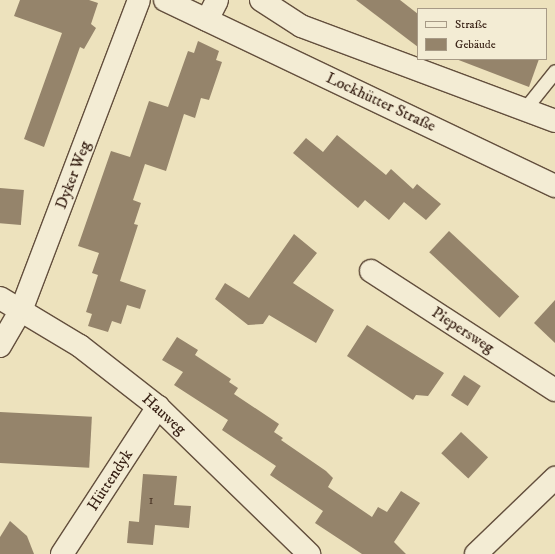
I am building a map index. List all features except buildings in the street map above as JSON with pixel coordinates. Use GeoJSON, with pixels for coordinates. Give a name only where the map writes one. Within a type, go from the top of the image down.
{"type":"FeatureCollection","features":[{"type":"Feature","properties":{"kind":"street","name":"Dyker Weg"},"geometry":{"type":"LineString","coordinates":[[0,346],[22,308],[139,0]]}},
{"type":"Feature","properties":{"kind":"street","name":"Lockhütter Straße"},"geometry":{"type":"LineString","coordinates":[[165,0],[555,186]]}},
{"type":"Feature","properties":{"kind":"street"},"geometry":{"type":"LineString","coordinates":[[207,20],[217,0]]}},
{"type":"Feature","properties":{"kind":"street"},"geometry":{"type":"LineString","coordinates":[[261,0],[301,26],[523,111],[555,121]]}},
{"type":"Feature","properties":{"kind":"street","name":"Piepersweg"},"geometry":{"type":"LineString","coordinates":[[371,271],[555,390]]}},
{"type":"Feature","properties":{"kind":"street","name":"Hauweg"},"geometry":{"type":"LineString","coordinates":[[0,298],[22,308],[80,346],[158,407],[309,554]]}},
{"type":"Feature","properties":{"kind":"street","name":"Hüttendyk"},"geometry":{"type":"LineString","coordinates":[[62,554],[158,407]]}},
{"type":"Feature","properties":{"kind":"street"},"geometry":{"type":"LineString","coordinates":[[476,554],[555,478]]}},
{"type":"Feature","properties":{"kind":"lane"},"geometry":{"type":"LineString","coordinates":[[523,111],[555,71]]}}]}
